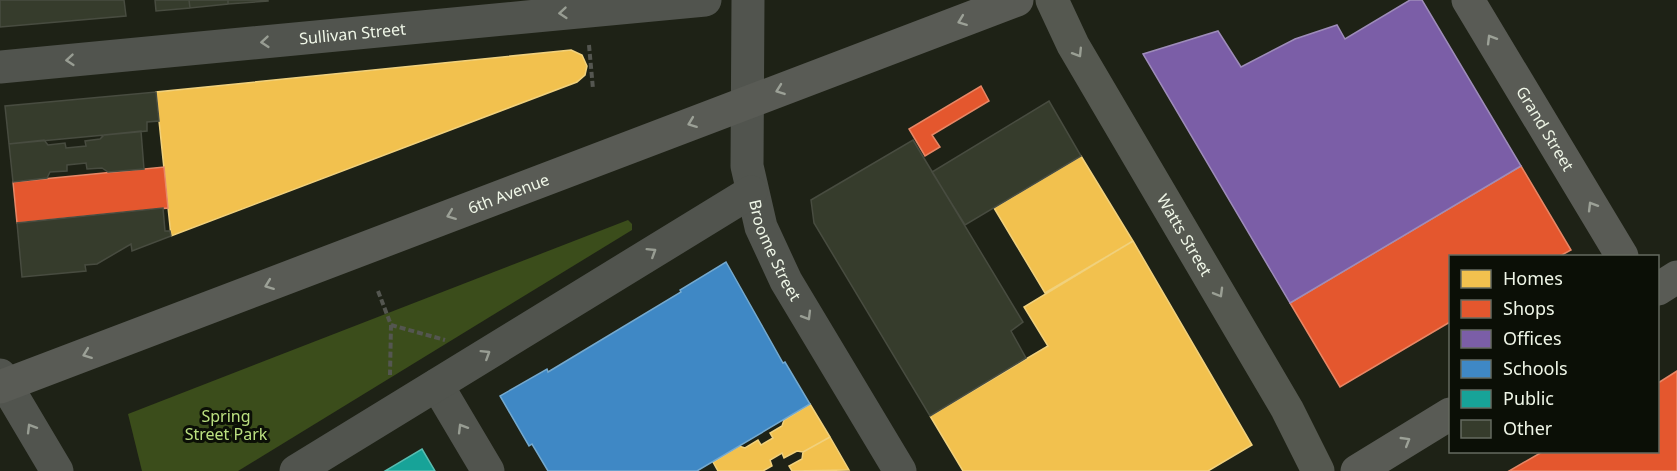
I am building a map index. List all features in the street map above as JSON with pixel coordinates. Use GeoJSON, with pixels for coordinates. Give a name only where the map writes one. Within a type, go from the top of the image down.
{"type":"FeatureCollection","features":[{"type":"Feature","properties":{"kind":"highway","name":"Watts Street"},"geometry":{"type":"LineString","coordinates":[[1052,0],[1073,45],[1292,418],[1318,471]]}},
{"type":"Feature","properties":{"kind":"main road","name":"6th Avenue"},"geometry":{"type":"LineString","coordinates":[[2,382],[1017,0]]}},
{"type":"Feature","properties":{"kind":"main road","name":"Grand Street"},"geometry":{"type":"LineString","coordinates":[[1468,0],[1621,255]]}},
{"type":"Feature","properties":{"kind":"main road"},"geometry":{"type":"LineString","coordinates":[[1659,288],[1677,277]]}},
{"type":"Feature","properties":{"kind":"main road"},"geometry":{"type":"LineString","coordinates":[[1357,471],[1449,415]]}},
{"type":"Feature","properties":{"kind":"street","name":"Sullivan Street"},"geometry":{"type":"LineString","coordinates":[[0,67],[705,0]]}},
{"type":"Feature","properties":{"kind":"street","name":"Broome Street"},"geometry":{"type":"LineString","coordinates":[[748,0],[747,166],[751,192],[761,227],[786,281],[900,471]]}},
{"type":"Feature","properties":{"kind":"street"},"geometry":{"type":"LineString","coordinates":[[296,471],[751,192]]}},
{"type":"Feature","properties":{"kind":"street"},"geometry":{"type":"LineString","coordinates":[[2,382],[57,471]]}},
{"type":"Feature","properties":{"kind":"street"},"geometry":{"type":"LineString","coordinates":[[436,385],[488,471]]}},
{"type":"Feature","properties":{"kind":"path"},"geometry":{"type":"LineString","coordinates":[[589,45],[593,89]]}},
{"type":"Feature","properties":{"kind":"path"},"geometry":{"type":"LineString","coordinates":[[378,291],[391,325],[390,382]]}},
{"type":"Feature","properties":{"kind":"path"},"geometry":{"type":"LineString","coordinates":[[391,325],[454,343]]}},
{"type":"Feature","properties":{"kind":"green space","name":"Spring Street Park"},"geometry":{"type":"Polygon","coordinates":[[[628,220],[632,224],[632,230],[238,471],[142,471],[128,414],[628,220]]]}},
{"type":"Feature","properties":{"kind":"building: Homes"},"geometry":{"type":"Polygon","coordinates":[[[571,50],[582,55],[587,66],[585,75],[577,82],[171,236],[156,92],[571,50]]]}},
{"type":"Feature","properties":{"kind":"building: Homes"},"geometry":{"type":"Polygon","coordinates":[[[1081,156],[1133,241],[1045,293],[994,208],[1081,156]]]}},
{"type":"Feature","properties":{"kind":"building: Homes"},"geometry":{"type":"Polygon","coordinates":[[[1133,241],[1252,445],[1208,471],[963,471],[930,416],[1048,346],[1024,307],[1133,241]]]}},
{"type":"Feature","properties":{"kind":"building: Homes"},"geometry":{"type":"Polygon","coordinates":[[[810,404],[830,437],[803,452],[797,451],[784,458],[782,453],[770,460],[772,466],[763,471],[718,471],[713,462],[739,446],[745,448],[758,440],[761,445],[773,438],[770,433],[782,426],[784,420],[810,404]]]}},
{"type":"Feature","properties":{"kind":"building: Homes"},"geometry":{"type":"Polygon","coordinates":[[[830,437],[849,470],[792,471],[789,466],[802,459],[803,452],[830,437]]]}},
{"type":"Feature","properties":{"kind":"building: Shops"},"geometry":{"type":"Polygon","coordinates":[[[981,86],[989,101],[932,135],[940,147],[925,156],[909,129],[981,86]]]}},
{"type":"Feature","properties":{"kind":"building: Shops"},"geometry":{"type":"Polygon","coordinates":[[[1521,166],[1571,250],[1562,255],[1449,255],[1449,323],[1340,387],[1290,303],[1521,166]]]}},
{"type":"Feature","properties":{"kind":"building: Shops"},"geometry":{"type":"Polygon","coordinates":[[[164,167],[168,208],[17,223],[13,182],[164,167]]]}},
{"type":"Feature","properties":{"kind":"building: Shops"},"geometry":{"type":"Polygon","coordinates":[[[1677,371],[1677,471],[1509,471],[1540,453],[1659,453],[1659,382],[1677,371]]]}},
{"type":"Feature","properties":{"kind":"building: Offices"},"geometry":{"type":"Polygon","coordinates":[[[1410,0],[1422,0],[1521,166],[1290,303],[1143,54],[1218,31],[1241,67],[1295,39],[1337,25],[1345,39],[1410,0]]]}},
{"type":"Feature","properties":{"kind":"building: Schools"},"geometry":{"type":"Polygon","coordinates":[[[726,262],[783,363],[785,362],[810,404],[697,471],[548,471],[532,444],[529,446],[500,396],[547,369],[548,372],[681,292],[680,290],[726,262]]]}},
{"type":"Feature","properties":{"kind":"building: Public"},"geometry":{"type":"Polygon","coordinates":[[[422,449],[435,471],[385,471],[422,449]]]}},
{"type":"Feature","properties":{"kind":"building: Other"},"geometry":{"type":"Polygon","coordinates":[[[0,0],[124,0],[126,16],[0,27],[0,0]]]}},
{"type":"Feature","properties":{"kind":"building: Other"},"geometry":{"type":"Polygon","coordinates":[[[155,0],[189,0],[190,8],[156,11],[155,0]]]}},
{"type":"Feature","properties":{"kind":"building: Other"},"geometry":{"type":"Polygon","coordinates":[[[189,0],[228,0],[228,4],[190,8],[189,0]]]}},
{"type":"Feature","properties":{"kind":"building: Other"},"geometry":{"type":"Polygon","coordinates":[[[228,0],[268,0],[268,1],[228,4],[228,0]]]}},
{"type":"Feature","properties":{"kind":"building: Other"},"geometry":{"type":"Polygon","coordinates":[[[156,92],[159,121],[147,122],[147,131],[9,144],[5,106],[156,92]]]}},
{"type":"Feature","properties":{"kind":"building: Other"},"geometry":{"type":"Polygon","coordinates":[[[1049,101],[1081,156],[965,225],[932,172],[1049,101]]]}},
{"type":"Feature","properties":{"kind":"building: Other"},"geometry":{"type":"Polygon","coordinates":[[[141,131],[144,169],[108,172],[102,168],[87,169],[86,163],[67,165],[67,171],[50,172],[47,178],[13,182],[9,144],[44,140],[48,145],[65,143],[66,148],[86,146],[85,141],[100,139],[104,135],[141,131]]]}},
{"type":"Feature","properties":{"kind":"building: Other"},"geometry":{"type":"Polygon","coordinates":[[[913,140],[1023,322],[1011,331],[1026,358],[930,416],[814,223],[811,200],[913,140]]]}},
{"type":"Feature","properties":{"kind":"building: Other"},"geometry":{"type":"Polygon","coordinates":[[[163,208],[165,231],[170,231],[171,236],[132,251],[131,244],[97,264],[85,265],[86,271],[22,277],[17,223],[163,208]]]}}]}
